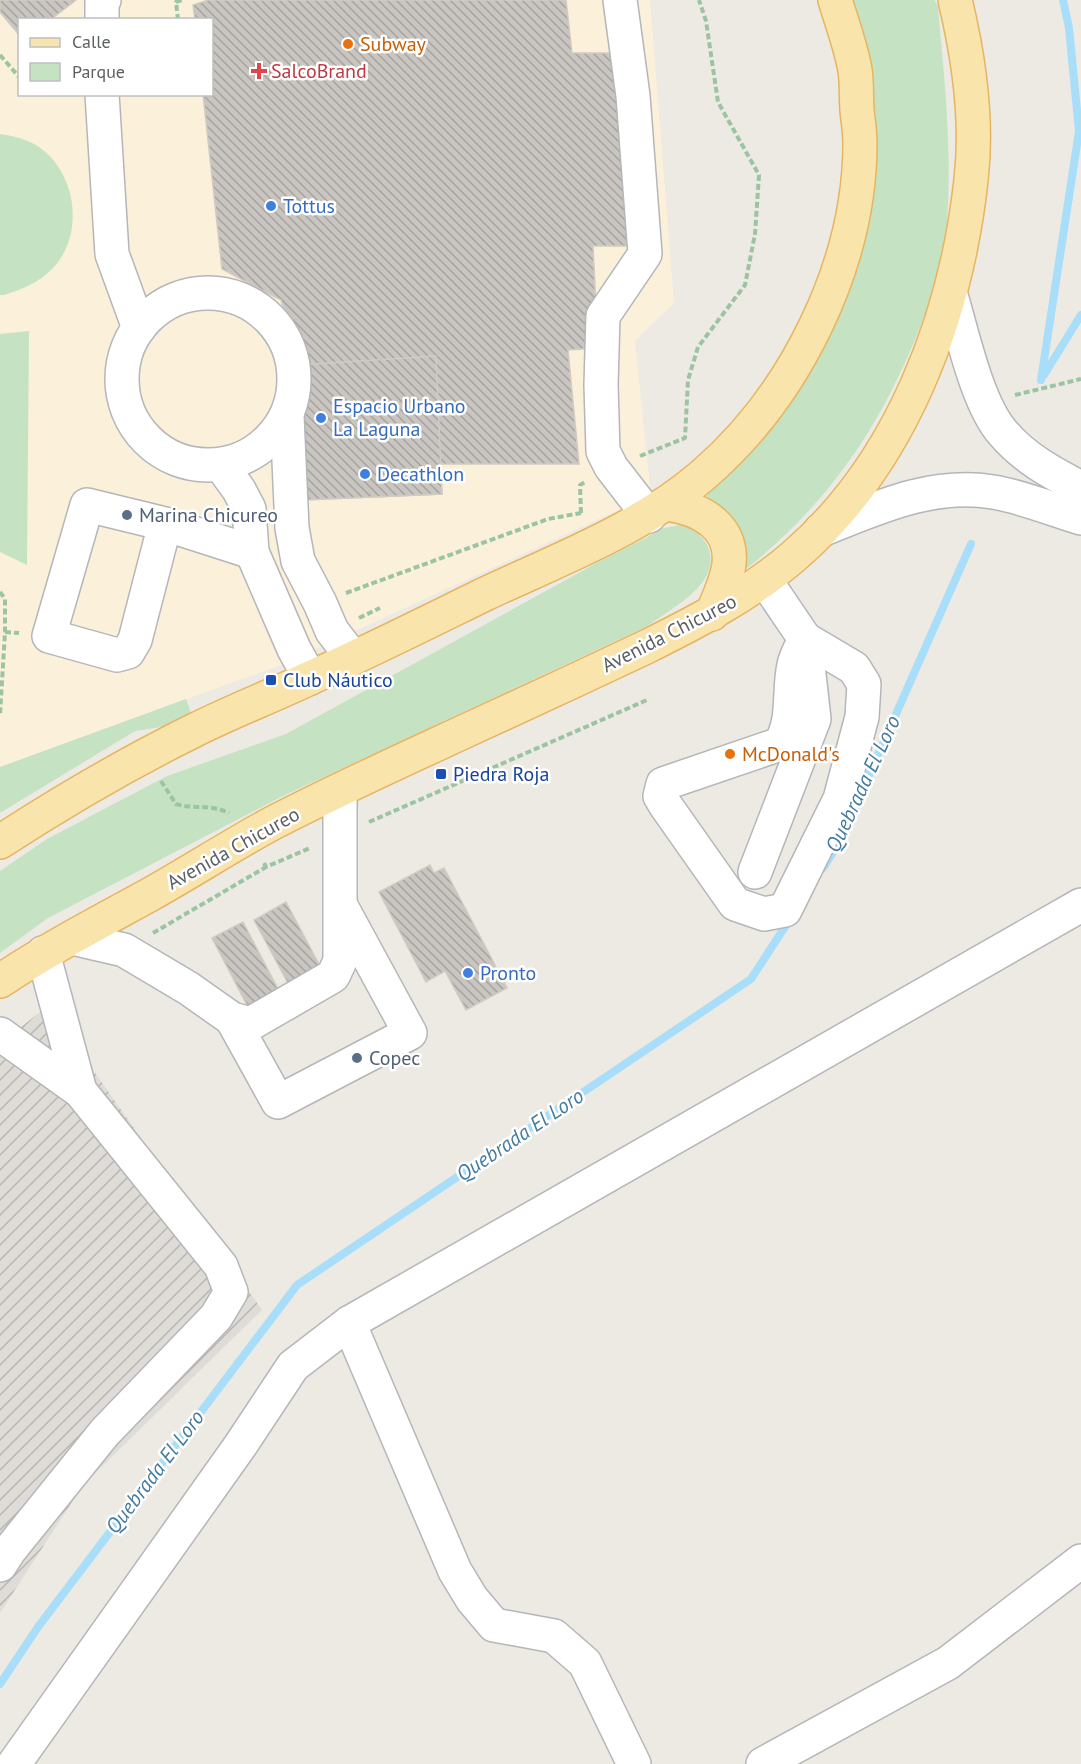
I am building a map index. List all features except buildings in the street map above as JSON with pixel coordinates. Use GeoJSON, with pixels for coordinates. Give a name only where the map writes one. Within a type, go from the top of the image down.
{"type":"FeatureCollection","features":[{"type":"Feature","properties":{"kind":"main road"},"geometry":{"type":"LineString","coordinates":[[0,842],[146,755],[657,510],[704,474],[758,418],[783,384],[806,347],[824,309],[838,269],[857,185],[860,143],[855,70],[835,0]]}},
{"type":"Feature","properties":{"kind":"main road","name":"Avenida Chicureo"},"geometry":{"type":"LineString","coordinates":[[0,981],[43,953],[249,837],[340,790],[600,669],[712,614],[765,580],[797,554],[821,530],[867,475],[891,436],[919,379],[950,292],[971,179],[973,142],[968,69],[955,0]]}},
{"type":"Feature","properties":{"kind":"main road"},"geometry":{"type":"LineString","coordinates":[[657,510],[682,506],[701,513],[714,523],[725,538],[729,567],[712,614]]}},
{"type":"Feature","properties":{"kind":"street"},"geometry":{"type":"LineString","coordinates":[[102,18],[104,0]]}},
{"type":"Feature","properties":{"kind":"street"},"geometry":{"type":"LineString","coordinates":[[620,0],[633,96],[645,254],[603,316],[601,385],[603,451],[611,467],[657,510]]}},
{"type":"Feature","properties":{"kind":"street"},"geometry":{"type":"LineString","coordinates":[[102,96],[112,254],[139,328]]}},
{"type":"Feature","properties":{"kind":"street"},"geometry":{"type":"LineString","coordinates":[[950,292],[984,402],[1001,431],[1015,446],[1043,468],[1081,488]]}},
{"type":"Feature","properties":{"kind":"street"},"geometry":{"type":"LineString","coordinates":[[287,416],[270,439],[244,459],[220,465],[192,464],[165,454],[142,436],[128,411],[122,382],[126,354],[139,328],[160,308],[185,296],[213,293],[241,299],[265,313],[282,335],[293,361],[294,389],[287,416],[292,528],[298,561],[332,631],[352,658]]}},
{"type":"Feature","properties":{"kind":"street"},"geometry":{"type":"LineString","coordinates":[[220,465],[249,509],[252,552],[294,649],[310,678]]}},
{"type":"Feature","properties":{"kind":"street"},"geometry":{"type":"LineString","coordinates":[[821,530],[899,500],[940,491],[964,489],[1008,495],[1081,518]]}},
{"type":"Feature","properties":{"kind":"street"},"geometry":{"type":"LineString","coordinates":[[165,524],[135,640],[128,652],[117,655],[49,636],[87,505],[165,524],[252,552]]}},
{"type":"Feature","properties":{"kind":"street"},"geometry":{"type":"LineString","coordinates":[[765,580],[805,639],[854,668],[864,684],[862,717],[840,800],[785,910],[764,914],[735,904],[660,796],[663,784],[780,744],[784,737],[791,706],[794,666],[805,639]]}},
{"type":"Feature","properties":{"kind":"street"},"geometry":{"type":"LineString","coordinates":[[755,872],[814,718],[805,639]]}},
{"type":"Feature","properties":{"kind":"street"},"geometry":{"type":"LineString","coordinates":[[72,938],[124,950],[188,988],[232,1019],[250,1024],[333,976],[340,960],[340,790]]}},
{"type":"Feature","properties":{"kind":"street"},"geometry":{"type":"LineString","coordinates":[[232,1019],[278,1102],[410,1033],[340,905]]}},
{"type":"Feature","properties":{"kind":"street"},"geometry":{"type":"LineString","coordinates":[[14,1764],[240,1446],[293,1366],[349,1323],[1081,905]]}},
{"type":"Feature","properties":{"kind":"street"},"geometry":{"type":"LineString","coordinates":[[43,953],[80,1091]]}},
{"type":"Feature","properties":{"kind":"street"},"geometry":{"type":"LineString","coordinates":[[0,1034],[80,1091],[221,1266],[231,1292],[216,1317],[105,1432],[0,1565]]}},
{"type":"Feature","properties":{"kind":"street"},"geometry":{"type":"LineString","coordinates":[[349,1323],[455,1571],[472,1599],[494,1625],[554,1636],[585,1663],[634,1764]]}},
{"type":"Feature","properties":{"kind":"street"},"geometry":{"type":"LineString","coordinates":[[763,1764],[948,1663],[1081,1561]]}},
{"type":"Feature","properties":{"kind":"path"},"geometry":{"type":"LineString","coordinates":[[178,18],[176,2],[182,0]]}},
{"type":"Feature","properties":{"kind":"path"},"geometry":{"type":"LineString","coordinates":[[320,603],[439,557],[548,519],[581,513],[580,485],[611,467],[685,438],[688,380],[698,347],[745,285],[755,234],[759,175],[718,102],[706,21],[699,0]]}},
{"type":"Feature","properties":{"kind":"path"},"geometry":{"type":"LineString","coordinates":[[0,55],[18,76]]}},
{"type":"Feature","properties":{"kind":"path"},"geometry":{"type":"LineString","coordinates":[[984,402],[1081,379]]}},
{"type":"Feature","properties":{"kind":"path"},"geometry":{"type":"LineString","coordinates":[[0,592],[5,599],[0,715]]}},
{"type":"Feature","properties":{"kind":"path"},"geometry":{"type":"LineString","coordinates":[[146,755],[176,804],[188,808],[206,806],[219,808],[233,815],[266,867],[647,700]]}},
{"type":"Feature","properties":{"kind":"shaded area","name":"Espacio Urbano La Laguna"},"geometry":{"type":"Polygon","coordinates":[[[0,0],[650,0],[674,303],[635,341],[651,495],[281,665],[0,767],[0,0]]]}},
{"type":"Feature","properties":{"kind":"shaded area"},"geometry":{"type":"Polygon","coordinates":[[[48,1006],[262,1310],[83,1485],[0,1613],[0,1043],[48,1006]]]}},
{"type":"Feature","properties":{"kind":"green space"},"geometry":{"type":"Polygon","coordinates":[[[850,0],[935,0],[938,8],[949,178],[943,258],[905,364],[869,431],[825,492],[800,520],[741,573],[707,495],[768,431],[803,382],[829,337],[846,296],[869,208],[876,116],[850,0]]]}},
{"type":"Feature","properties":{"kind":"green space"},"geometry":{"type":"Polygon","coordinates":[[[0,134],[30,142],[52,158],[69,188],[72,205],[69,240],[52,269],[36,282],[4,295],[0,295],[0,134]]]}},
{"type":"Feature","properties":{"kind":"green space"},"geometry":{"type":"Polygon","coordinates":[[[29,331],[27,565],[0,552],[0,334],[29,331]]]}},
{"type":"Feature","properties":{"kind":"green space"},"geometry":{"type":"Polygon","coordinates":[[[679,525],[694,531],[706,543],[710,557],[709,570],[703,582],[682,602],[646,627],[283,796],[48,918],[0,953],[0,871],[47,839],[167,776],[286,734],[659,529],[679,525]]]}},
{"type":"Feature","properties":{"kind":"green space"},"geometry":{"type":"Polygon","coordinates":[[[186,699],[194,722],[135,731],[0,813],[0,767],[186,699]]]}},
{"type":"Feature","properties":{"kind":"waterway"},"geometry":{"type":"LineString","coordinates":[[1041,380],[1079,131],[1069,28],[1063,0]]}},
{"type":"Feature","properties":{"kind":"waterway","name":"Quebrada El Loro"},"geometry":{"type":"LineString","coordinates":[[1044,375],[1081,315]]}},
{"type":"Feature","properties":{"kind":"waterway","name":"Quebrada El Loro"},"geometry":{"type":"LineString","coordinates":[[823,868],[840,841],[971,544]]}},
{"type":"Feature","properties":{"kind":"waterway","name":"Quebrada El Loro"},"geometry":{"type":"LineString","coordinates":[[0,1684],[38,1627],[297,1285],[751,979],[790,919]]}},
{"type":"Feature","properties":{"kind":"place","name":"Subway"},"geometry":{"type":"Point","coordinates":[348,44]}},
{"type":"Feature","properties":{"kind":"place","name":"SalcoBrand"},"geometry":{"type":"Point","coordinates":[259,71]}},
{"type":"Feature","properties":{"kind":"place","name":"Tottus"},"geometry":{"type":"Point","coordinates":[271,206]}},
{"type":"Feature","properties":{"kind":"place","name":"Espacio Urbano La Laguna"},"geometry":{"type":"Point","coordinates":[321,418]}},
{"type":"Feature","properties":{"kind":"place","name":"Decathlon"},"geometry":{"type":"Point","coordinates":[365,474]}},
{"type":"Feature","properties":{"kind":"place","name":"Marina Chicureo"},"geometry":{"type":"Point","coordinates":[127,515]}},
{"type":"Feature","properties":{"kind":"place","name":"Club Náutico"},"geometry":{"type":"Point","coordinates":[271,680]}},
{"type":"Feature","properties":{"kind":"place","name":"McDonald's"},"geometry":{"type":"Point","coordinates":[730,754]}},
{"type":"Feature","properties":{"kind":"place","name":"Piedra Roja"},"geometry":{"type":"Point","coordinates":[441,774]}},
{"type":"Feature","properties":{"kind":"place","name":"Pronto"},"geometry":{"type":"Point","coordinates":[468,973]}},
{"type":"Feature","properties":{"kind":"place","name":"Copec"},"geometry":{"type":"Point","coordinates":[357,1058]}}]}
